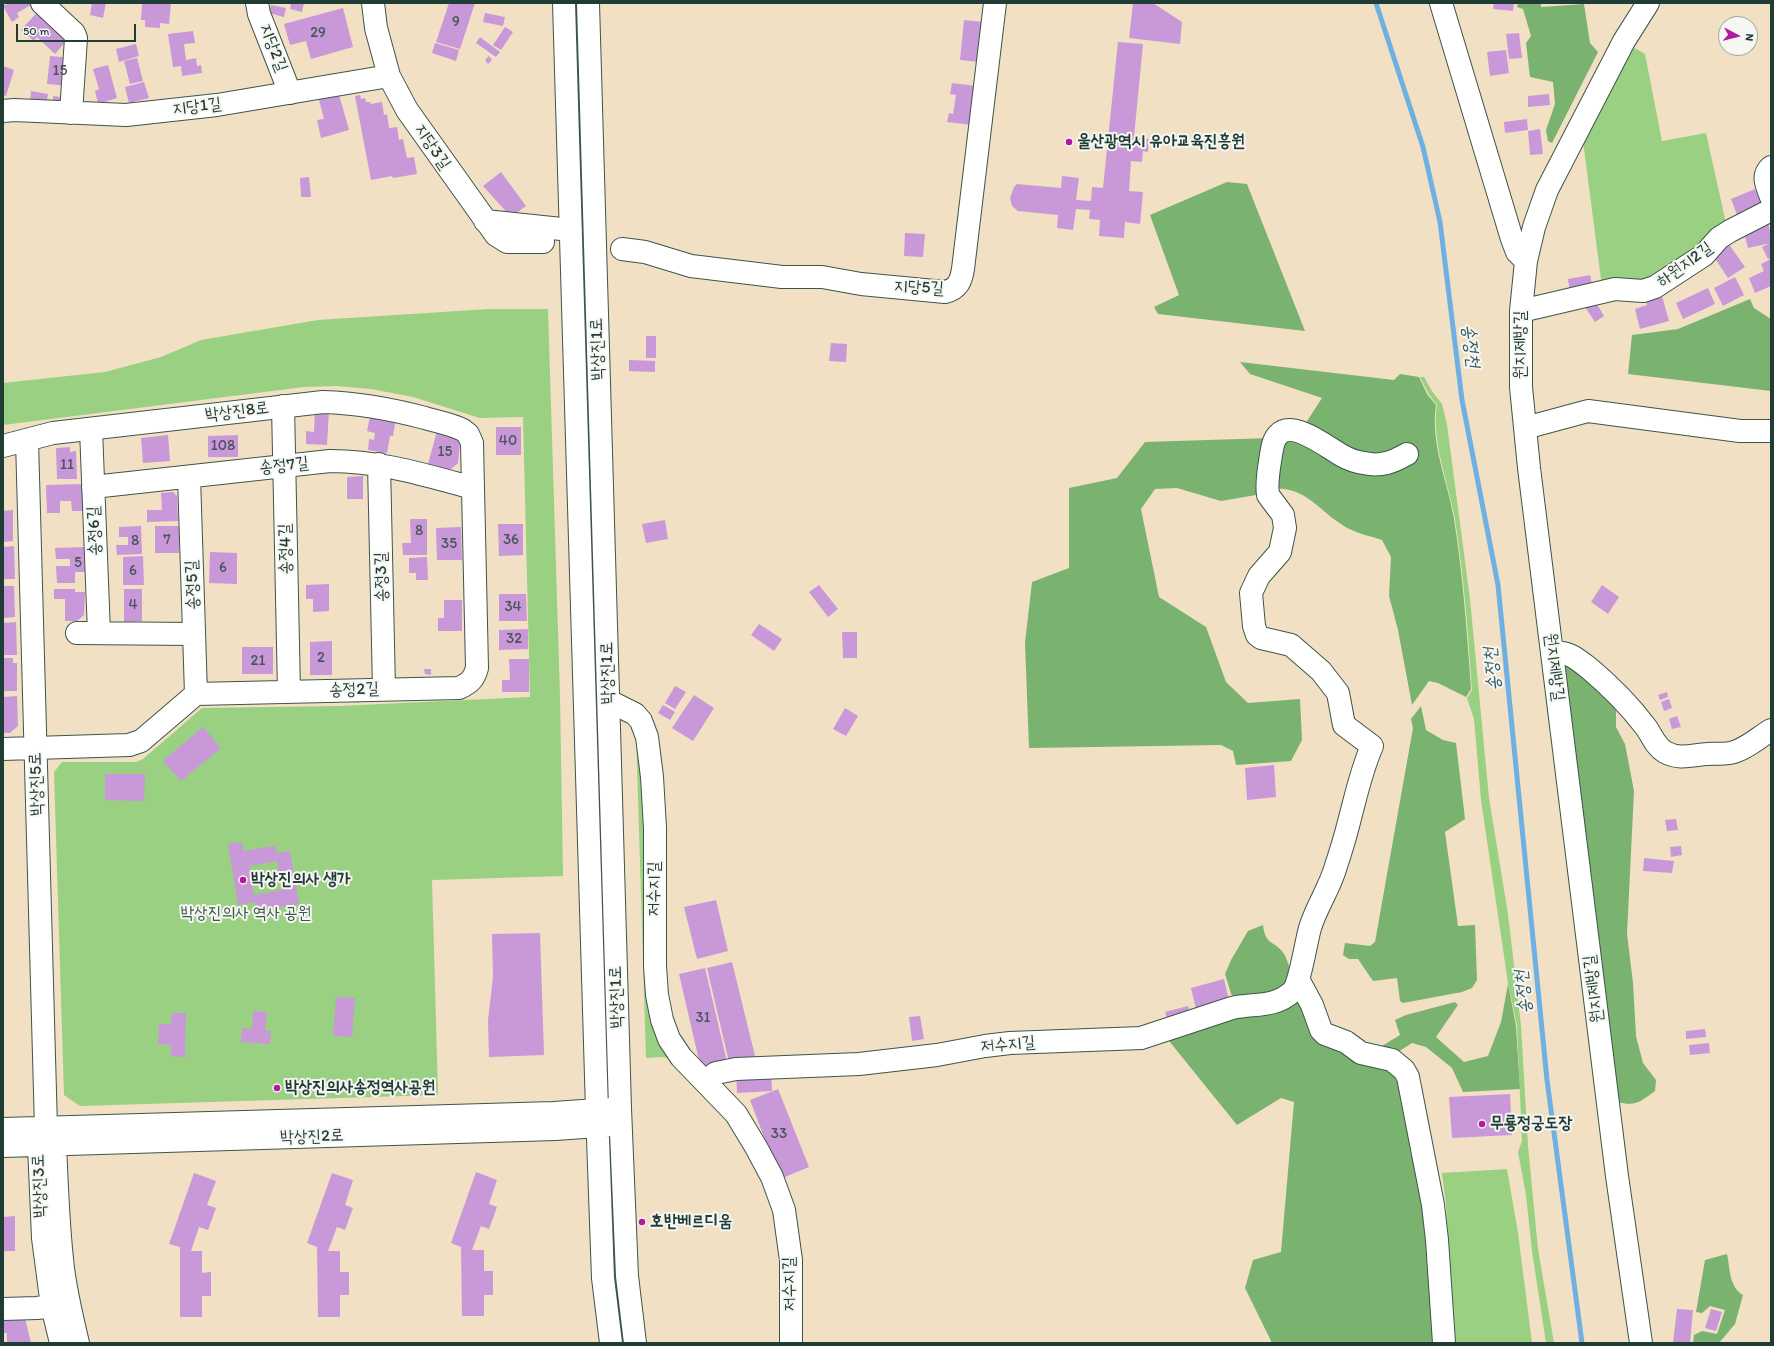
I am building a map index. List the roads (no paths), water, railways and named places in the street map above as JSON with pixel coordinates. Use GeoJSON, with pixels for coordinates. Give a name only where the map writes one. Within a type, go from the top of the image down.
{"type":"FeatureCollection","features":[{"type":"Feature","properties":{"kind":"street"},"geometry":{"type":"LineString","coordinates":[[42,3],[74,33],[76,38],[71,113]]}},
{"type":"Feature","properties":{"kind":"street","name":"지당2길"},"geometry":{"type":"LineString","coordinates":[[257,3],[290,93]]}},
{"type":"Feature","properties":{"kind":"street","name":"지당3길"},"geometry":{"type":"LineString","coordinates":[[373,3],[376,28],[389,76],[407,110],[485,221],[496,235],[507,242],[543,242]]}},
{"type":"Feature","properties":{"kind":"street","name":"박상진1로"},"geometry":{"type":"LineString","coordinates":[[564,3],[597,1118],[603,1278],[611,1343]]}},
{"type":"Feature","properties":{"kind":"street","name":"박상진1로"},"geometry":{"type":"LineString","coordinates":[[588,3],[621,1117],[627,1276],[635,1343]]}},
{"type":"Feature","properties":{"kind":"street","name":"지당5길"},"geometry":{"type":"LineString","coordinates":[[622,249],[645,252],[691,266],[782,277],[828,278],[861,284],[945,292],[955,288],[962,278],[964,269],[995,3]]}},
{"type":"Feature","properties":{"kind":"street"},"geometry":{"type":"LineString","coordinates":[[1441,3],[1512,239],[1517,252],[1526,261]]}},
{"type":"Feature","properties":{"kind":"street","name":"원지제방길"},"geometry":{"type":"LineString","coordinates":[[1641,1343],[1617,1176],[1530,476],[1521,387],[1521,311],[1526,261],[1534,227],[1548,190],[1624,41],[1648,3]]}},
{"type":"Feature","properties":{"kind":"street","name":"지당1길"},"geometry":{"type":"LineString","coordinates":[[3,111],[14,110],[126,115],[217,105],[389,76]]}},
{"type":"Feature","properties":{"kind":"street"},"geometry":{"type":"LineString","coordinates":[[1771,167],[1766,172],[1765,178],[1771,197]]}},
{"type":"Feature","properties":{"kind":"street","name":"하원지2길"},"geometry":{"type":"LineString","coordinates":[[1521,311],[1615,289],[1648,290],[1704,255],[1719,238],[1771,210]]}},
{"type":"Feature","properties":{"kind":"street"},"geometry":{"type":"LineString","coordinates":[[485,221],[570,230]]}},
{"type":"Feature","properties":{"kind":"street","name":"박상진8로"},"geometry":{"type":"LineString","coordinates":[[3,446],[53,433],[323,402],[365,405],[404,412],[456,426],[468,434]]}},
{"type":"Feature","properties":{"kind":"street","name":"송정4길"},"geometry":{"type":"LineString","coordinates":[[283,406],[289,692]]}},
{"type":"Feature","properties":{"kind":"street"},"geometry":{"type":"LineString","coordinates":[[1525,428],[1588,411],[1740,430],[1771,431]]}},
{"type":"Feature","properties":{"kind":"street","name":"송정6길"},"geometry":{"type":"LineString","coordinates":[[91,429],[99,633]]}},
{"type":"Feature","properties":{"kind":"street"},"geometry":{"type":"LineString","coordinates":[[1407,454],[1390,463],[1375,465],[1363,463],[1342,455],[1312,437],[1289,430],[1278,434],[1273,447],[1268,495],[1283,515],[1285,528],[1280,552],[1259,576],[1251,593],[1251,609],[1257,635],[1261,638],[1291,645],[1322,671],[1338,693],[1344,725],[1372,746],[1364,764],[1349,824],[1332,878],[1310,926],[1299,981],[1312,1005],[1321,1030],[1325,1034],[1346,1042],[1361,1053],[1392,1060],[1404,1070],[1408,1077],[1433,1204],[1444,1343]]}},
{"type":"Feature","properties":{"kind":"street","name":"송정2길"},"geometry":{"type":"LineString","coordinates":[[196,694],[459,688],[468,684],[474,677],[477,668],[472,443],[468,434]]}},
{"type":"Feature","properties":{"kind":"street","name":"박상진5로"},"geometry":{"type":"LineString","coordinates":[[27,440],[47,1139]]}},
{"type":"Feature","properties":{"kind":"street","name":"송정7길"},"geometry":{"type":"LineString","coordinates":[[94,487],[330,461],[355,461],[380,464],[473,488]]}},
{"type":"Feature","properties":{"kind":"street","name":"송정3길"},"geometry":{"type":"LineString","coordinates":[[380,464],[384,689]]}},
{"type":"Feature","properties":{"kind":"street","name":"송정5길"},"geometry":{"type":"LineString","coordinates":[[189,476],[196,694]]}},
{"type":"Feature","properties":{"kind":"street"},"geometry":{"type":"LineString","coordinates":[[77,633],[194,634]]}},
{"type":"Feature","properties":{"kind":"street"},"geometry":{"type":"LineString","coordinates":[[1553,652],[1564,652],[1572,656],[1604,681],[1619,696],[1645,727],[1655,743],[1666,752],[1678,756],[1692,757],[1706,754],[1728,753],[1742,749],[1771,730]]}},
{"type":"Feature","properties":{"kind":"street"},"geometry":{"type":"LineString","coordinates":[[3,749],[129,745],[141,741],[196,694]]}},
{"type":"Feature","properties":{"kind":"street","name":"저수지길"},"geometry":{"type":"LineString","coordinates":[[608,701],[635,714],[641,721],[647,738],[652,777],[655,828],[655,966],[657,995],[662,1020],[669,1039],[681,1057],[736,1114],[772,1177],[784,1210],[791,1260],[791,1343]]}},
{"type":"Feature","properties":{"kind":"street","name":"저수지길"},"geometry":{"type":"LineString","coordinates":[[705,1081],[716,1073],[736,1069],[859,1064],[937,1055],[1010,1043],[1141,1038],[1232,1008],[1271,1004],[1290,994],[1296,988],[1299,981]]}},
{"type":"Feature","properties":{"kind":"street","name":"박상진2로"},"geometry":{"type":"LineString","coordinates":[[3,1146],[47,1139],[554,1113],[597,1118],[621,1117]]}},
{"type":"Feature","properties":{"kind":"street","name":"박상진2로"},"geometry":{"type":"LineString","coordinates":[[3,1130],[47,1139]]}},
{"type":"Feature","properties":{"kind":"street","name":"박상진3로"},"geometry":{"type":"LineString","coordinates":[[47,1139],[59,1237],[61,1343]]}},
{"type":"Feature","properties":{"kind":"street"},"geometry":{"type":"LineString","coordinates":[[3,1309],[60,1305]]}},
{"type":"Feature","properties":{"kind":"street","name":"박상진3로"},"geometry":{"type":"LineString","coordinates":[[60,1305],[78,1343]]}},
{"type":"Feature","properties":{"kind":"waterway","name":"송정천"},"geometry":{"type":"LineString","coordinates":[[1376,3],[1423,147],[1440,222],[1462,400],[1498,585],[1547,1080],[1582,1343]]}},
{"type":"Feature","properties":{"kind":"place","name":"울산광역시 유아교육진흥원"},"geometry":{"type":"Point","coordinates":[1069,142]}},
{"type":"Feature","properties":{"kind":"place","name":"박상진의사 생가"},"geometry":{"type":"Point","coordinates":[243,880]}},
{"type":"Feature","properties":{"kind":"place","name":"박상진의사송정역사공원"},"geometry":{"type":"Point","coordinates":[277,1088]}},
{"type":"Feature","properties":{"kind":"place","name":"무룡정궁도장"},"geometry":{"type":"Point","coordinates":[1482,1124]}},
{"type":"Feature","properties":{"kind":"place","name":"호반베르디움"},"geometry":{"type":"Point","coordinates":[642,1222]}},
{"type":"Feature","properties":{"kind":"park label","name":"박상진의사 역사 공원"},"geometry":{"type":"Point","coordinates":[246,914]}}]}
